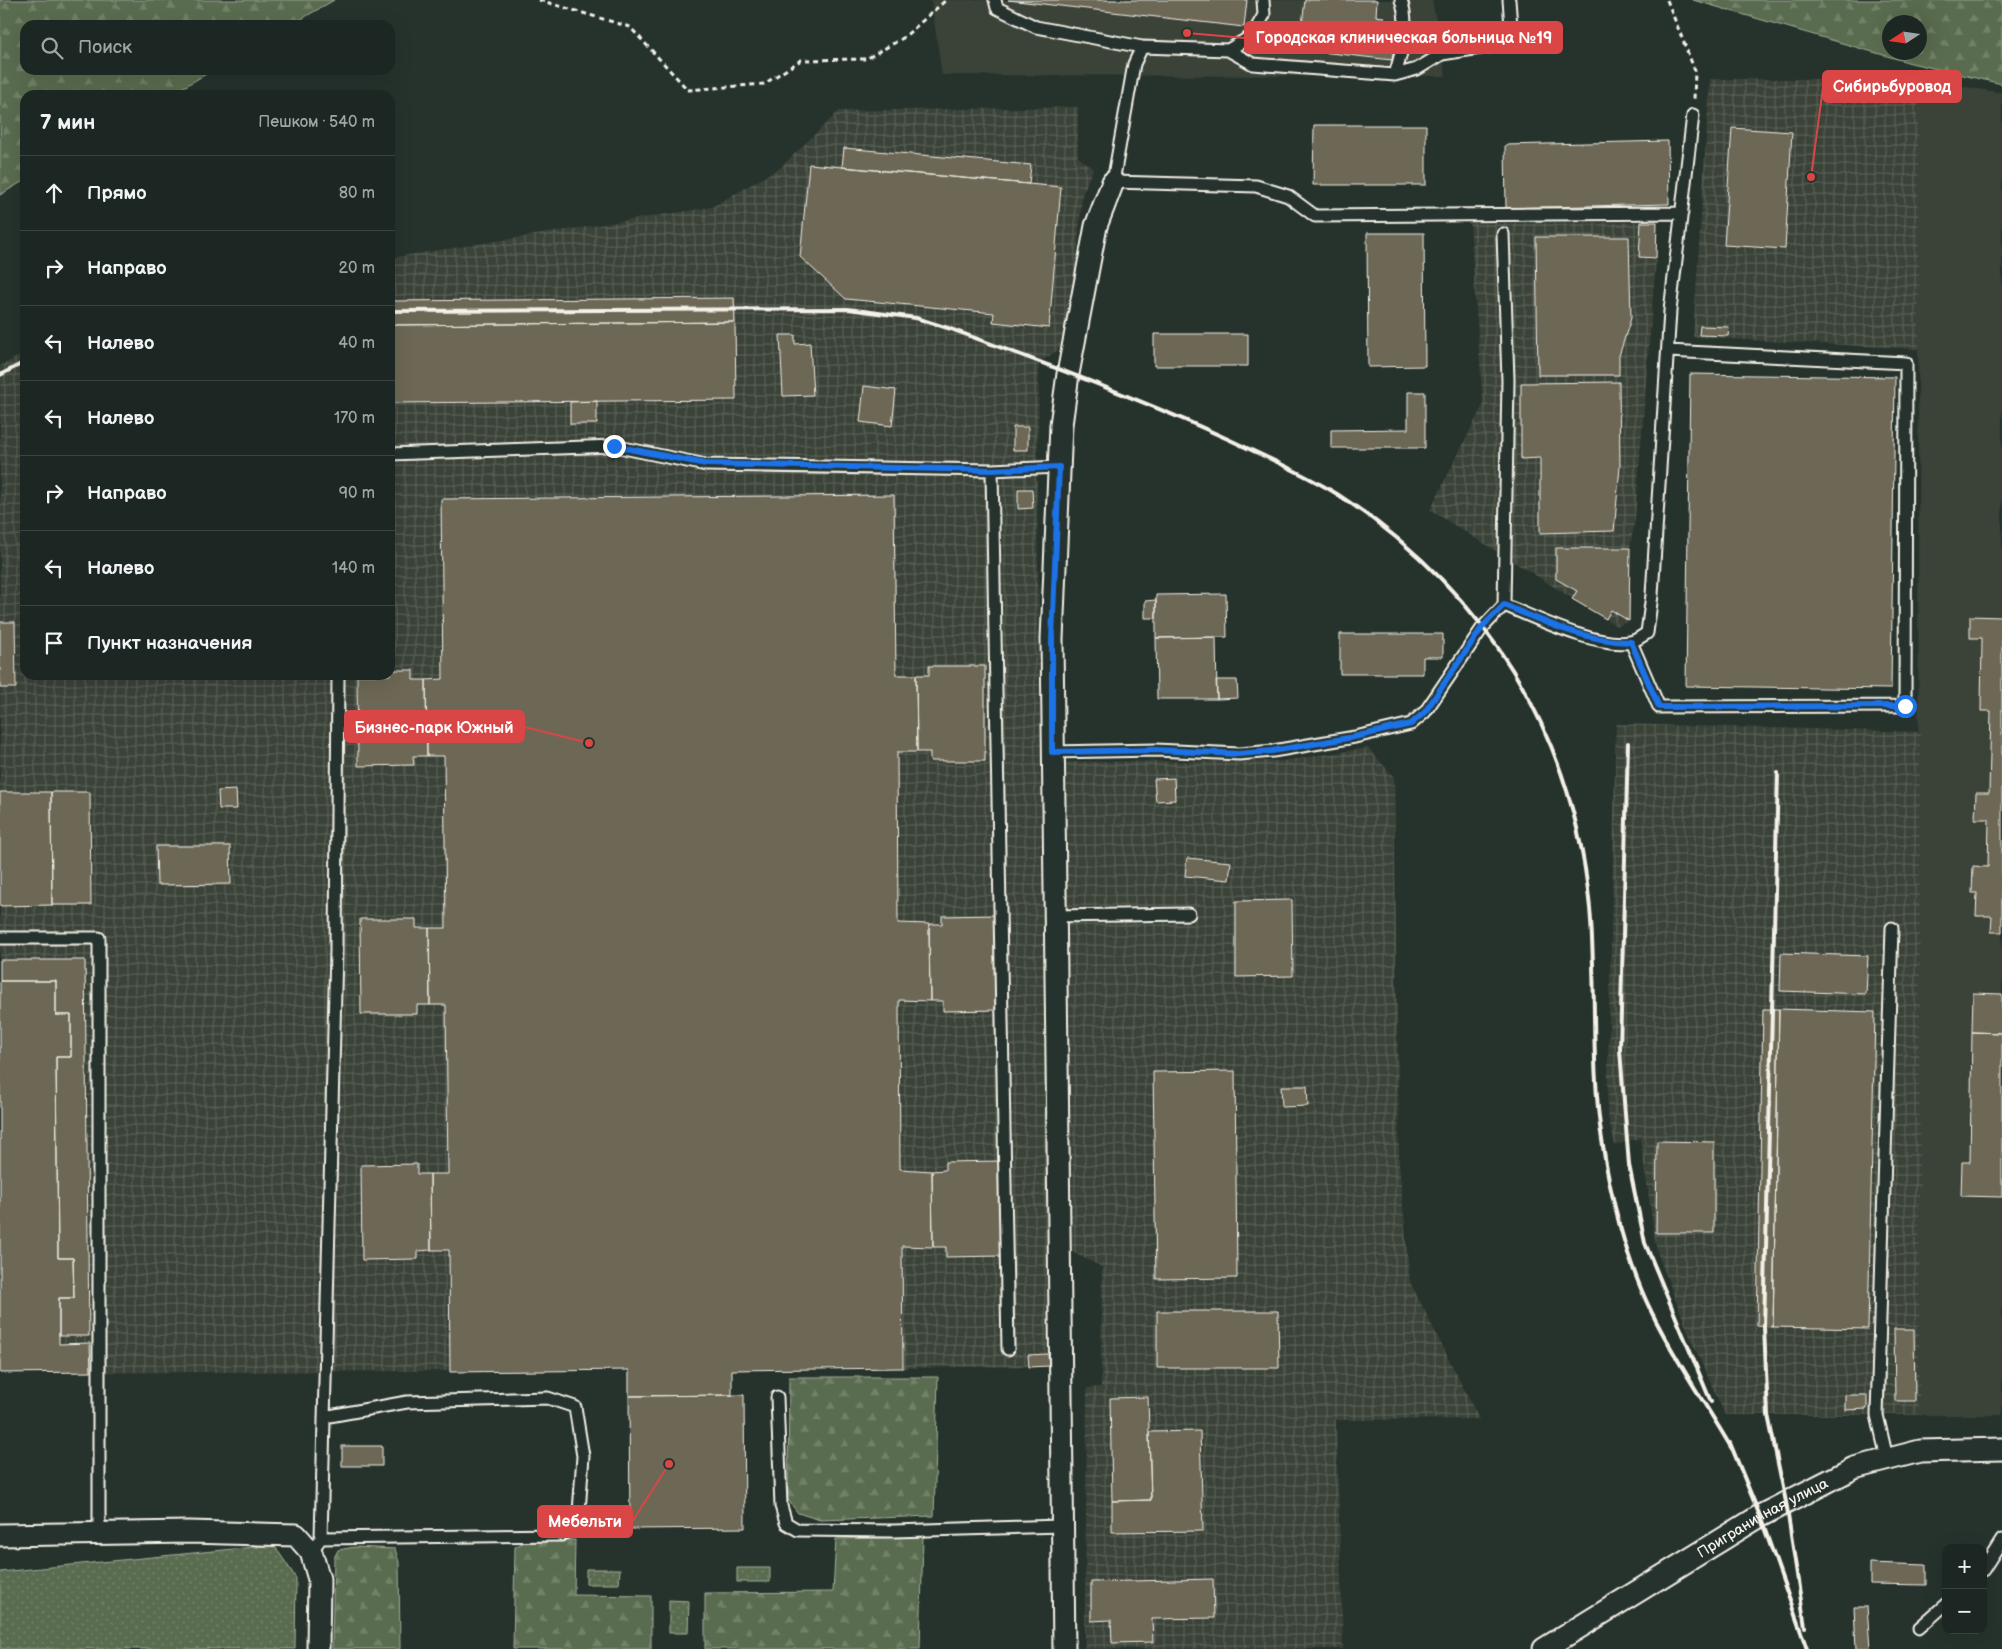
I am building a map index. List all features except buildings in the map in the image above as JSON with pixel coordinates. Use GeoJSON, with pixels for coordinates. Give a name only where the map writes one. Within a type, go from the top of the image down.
{"type":"FeatureCollection","features":[{"type":"Feature","properties":{"kind":"street"},"geometry":{"type":"LineString","coordinates":[[1064,1649],[1052,639],[1061,425],[1068,374],[1092,244],[1096,226],[1113,182]]}},
{"type":"Feature","properties":{"kind":"street","name":"Приграничная улица"},"geometry":{"type":"LineString","coordinates":[[1544,1649],[1760,1516],[1854,1468],[1920,1451],[2002,1449]]}},
{"type":"Feature","properties":{"kind":"street"},"geometry":{"type":"LineString","coordinates":[[0,1535],[189,1532],[296,1535],[316,1545],[319,1579],[318,1649]]}},
{"type":"Feature","properties":{"kind":"lane"},"geometry":{"type":"LineString","coordinates":[[995,0],[997,8],[1036,27],[1142,47],[1228,50],[1253,64],[1395,75],[1417,69],[1442,54],[1493,46],[1512,39],[1509,0]]}},
{"type":"Feature","properties":{"kind":"lane"},"geometry":{"type":"LineString","coordinates":[[1228,50],[1252,36],[1264,15],[1263,0]]}},
{"type":"Feature","properties":{"kind":"lane"},"geometry":{"type":"LineString","coordinates":[[1395,75],[1405,41],[1404,7],[1401,0]]}},
{"type":"Feature","properties":{"kind":"lane"},"geometry":{"type":"LineString","coordinates":[[1142,47],[1134,64],[1113,182],[1256,186],[1288,196],[1315,216],[1682,213]]}},
{"type":"Feature","properties":{"kind":"lane"},"geometry":{"type":"LineString","coordinates":[[1504,605],[1557,627],[1607,642],[1631,642],[1647,633],[1652,595],[1670,311],[1694,115]]}},
{"type":"Feature","properties":{"kind":"lane"},"geometry":{"type":"LineString","coordinates":[[1052,752],[1156,750],[1247,753],[1272,751],[1354,737],[1411,724],[1425,712],[1483,626],[1504,605],[1508,380],[1503,234]]}},
{"type":"Feature","properties":{"kind":"lane"},"geometry":{"type":"LineString","coordinates":[[1631,642],[1659,707],[1905,706],[1906,363],[1668,351]]}},
{"type":"Feature","properties":{"kind":"lane"},"geometry":{"type":"LineString","coordinates":[[395,454],[614,446],[706,464],[992,470],[1059,467]]}},
{"type":"Feature","properties":{"kind":"lane"},"geometry":{"type":"LineString","coordinates":[[992,470],[1008,1349]]}},
{"type":"Feature","properties":{"kind":"lane"},"geometry":{"type":"LineString","coordinates":[[324,1417],[407,1402],[548,1398],[575,1406],[584,1456],[578,1526],[561,1535],[316,1545],[324,1417],[336,951],[338,680]]}},
{"type":"Feature","properties":{"kind":"lane"},"geometry":{"type":"LineString","coordinates":[[1054,916],[1189,914]]}},
{"type":"Feature","properties":{"kind":"lane"},"geometry":{"type":"LineString","coordinates":[[1887,1458],[1877,1415],[1892,928]]}},
{"type":"Feature","properties":{"kind":"lane"},"geometry":{"type":"LineString","coordinates":[[0,938],[99,938],[99,1533]]}},
{"type":"Feature","properties":{"kind":"lane"},"geometry":{"type":"LineString","coordinates":[[777,1397],[781,1506],[786,1523],[798,1530],[893,1531],[1062,1526]]}},
{"type":"Feature","properties":{"kind":"lane"},"geometry":{"type":"LineString","coordinates":[[1987,1564],[2002,1540]]}},
{"type":"Feature","properties":{"kind":"lane"},"geometry":{"type":"LineString","coordinates":[[1919,1628],[1942,1608]]}},
{"type":"Feature","properties":{"kind":"path"},"geometry":{"type":"LineString","coordinates":[[539,0],[630,27],[688,90],[764,84],[801,60],[866,60],[903,38],[946,0]]}},
{"type":"Feature","properties":{"kind":"path"},"geometry":{"type":"LineString","coordinates":[[1667,0],[1696,71],[1694,115]]}},
{"type":"Feature","properties":{"kind":"shaded area"},"geometry":{"type":"Polygon","coordinates":[[[931,0],[1432,0],[1446,76],[942,75],[931,0]]]}},
{"type":"Feature","properties":{"kind":"shaded area"},"geometry":{"type":"Polygon","coordinates":[[[1710,79],[1918,79],[1919,349],[1693,337],[1710,79]]]}},
{"type":"Feature","properties":{"kind":"shaded area"},"geometry":{"type":"Polygon","coordinates":[[[1918,79],[2002,93],[2002,1415],[1919,1415],[1918,79]]]}},
{"type":"Feature","properties":{"kind":"shaded area"},"geometry":{"type":"Polygon","coordinates":[[[1078,107],[1078,157],[1093,169],[1082,195],[1071,331],[1057,351],[1039,362],[1037,492],[1049,1366],[732,1370],[732,1395],[629,1396],[628,1370],[0,1373],[0,366],[20,356],[20,680],[395,680],[395,257],[712,207],[780,168],[839,111],[1078,107]]]}},
{"type":"Feature","properties":{"kind":"shaded area"},"geometry":{"type":"Polygon","coordinates":[[[1657,222],[1656,258],[1635,518],[1630,548],[1629,621],[1617,626],[1430,510],[1483,405],[1470,223],[1657,222]]]}},
{"type":"Feature","properties":{"kind":"shaded area"},"geometry":{"type":"Polygon","coordinates":[[[1616,724],[1920,732],[1919,1415],[1725,1415],[1692,1342],[1657,1252],[1640,1138],[1615,1145],[1607,1113],[1616,724]]]}},
{"type":"Feature","properties":{"kind":"shaded area"},"geometry":{"type":"Polygon","coordinates":[[[1368,748],[1394,777],[1399,1164],[1410,1282],[1479,1419],[1336,1420],[1343,1649],[1085,1649],[1087,1388],[1101,1387],[1102,1267],[1070,1251],[1066,762],[1282,761],[1368,748]]]}},
{"type":"Feature","properties":{"kind":"green space"},"geometry":{"type":"Polygon","coordinates":[[[0,0],[334,0],[300,20],[20,20],[20,75],[204,75],[179,90],[20,90],[20,183],[0,195],[0,0]]]}},
{"type":"Feature","properties":{"kind":"green space"},"geometry":{"type":"Polygon","coordinates":[[[1693,0],[2002,0],[2002,84],[1901,60],[1927,60],[1927,15],[1882,15],[1882,55],[1693,0]]]}},
{"type":"Feature","properties":{"kind":"green space"},"geometry":{"type":"Polygon","coordinates":[[[789,1377],[938,1377],[934,1516],[820,1520],[798,1513],[788,1500],[789,1377]]]}},
{"type":"Feature","properties":{"kind":"green space"},"geometry":{"type":"Polygon","coordinates":[[[923,1537],[920,1649],[705,1649],[705,1593],[833,1592],[836,1539],[923,1537]]]}},
{"type":"Feature","properties":{"kind":"green space"},"geometry":{"type":"Polygon","coordinates":[[[528,1540],[575,1540],[574,1595],[651,1596],[651,1649],[513,1649],[515,1547],[528,1540]]]}},
{"type":"Feature","properties":{"kind":"green space"},"geometry":{"type":"Polygon","coordinates":[[[274,1545],[296,1578],[295,1649],[0,1649],[0,1572],[274,1545]]]}},
{"type":"Feature","properties":{"kind":"green space"},"geometry":{"type":"Polygon","coordinates":[[[355,1547],[395,1549],[399,1562],[400,1649],[332,1649],[334,1558],[338,1550],[355,1547]]]}},
{"type":"Feature","properties":{"kind":"green space"},"geometry":{"type":"Polygon","coordinates":[[[737,1568],[770,1568],[770,1582],[737,1582],[737,1568]]]}},
{"type":"Feature","properties":{"kind":"green space"},"geometry":{"type":"Polygon","coordinates":[[[586,1569],[620,1569],[619,1584],[586,1584],[586,1569]]]}},
{"type":"Feature","properties":{"kind":"green space"},"geometry":{"type":"Polygon","coordinates":[[[669,1600],[689,1601],[688,1633],[669,1633],[669,1600]]]}},
{"type":"Feature","properties":{"kind":"railway"},"geometry":{"type":"LineString","coordinates":[[395,311],[848,309],[916,318],[951,329],[1092,382],[1230,440],[1324,486],[1390,532],[1437,575],[1478,621],[1513,671],[1542,725],[1564,782],[1580,843],[1590,908],[1598,1111],[1605,1161],[1615,1206],[1627,1251],[1652,1313],[1732,1449]]}},
{"type":"Feature","properties":{"kind":"railway"},"geometry":{"type":"LineString","coordinates":[[0,375],[20,365]]}},
{"type":"Feature","properties":{"kind":"railway"},"geometry":{"type":"LineString","coordinates":[[1628,743],[1620,1050],[1629,1165],[1645,1243],[1711,1402]]}},
{"type":"Feature","properties":{"kind":"railway"},"geometry":{"type":"LineString","coordinates":[[1778,773],[1764,1327],[1768,1415],[1786,1502],[1805,1627]]}},
{"type":"Feature","properties":{"kind":"railway"},"geometry":{"type":"LineString","coordinates":[[1730,1443],[1760,1516],[1807,1649]]}},
{"type":"Feature","properties":{"kind":"place","name":"Городская клиническая больница №19"},"geometry":{"type":"Point","coordinates":[1187,33]}},
{"type":"Feature","properties":{"kind":"place","name":"Сибирьбуровод"},"geometry":{"type":"Point","coordinates":[1811,177]}},
{"type":"Feature","properties":{"kind":"place","name":"Бизнес-парк Южный"},"geometry":{"type":"Point","coordinates":[589,743]}},
{"type":"Feature","properties":{"kind":"place","name":"Мебельти"},"geometry":{"type":"Point","coordinates":[669,1464]}},
{"type":"Feature","properties":{"kind":"route"},"geometry":{"type":"LineString","coordinates":[[614,446],[706,464],[992,470],[1059,467],[1052,639],[1052,752],[1156,750],[1239,754],[1272,751],[1354,737],[1411,724],[1425,712],[1483,626],[1504,605],[1557,627],[1607,642],[1631,642],[1659,707],[1905,706]]}}]}
